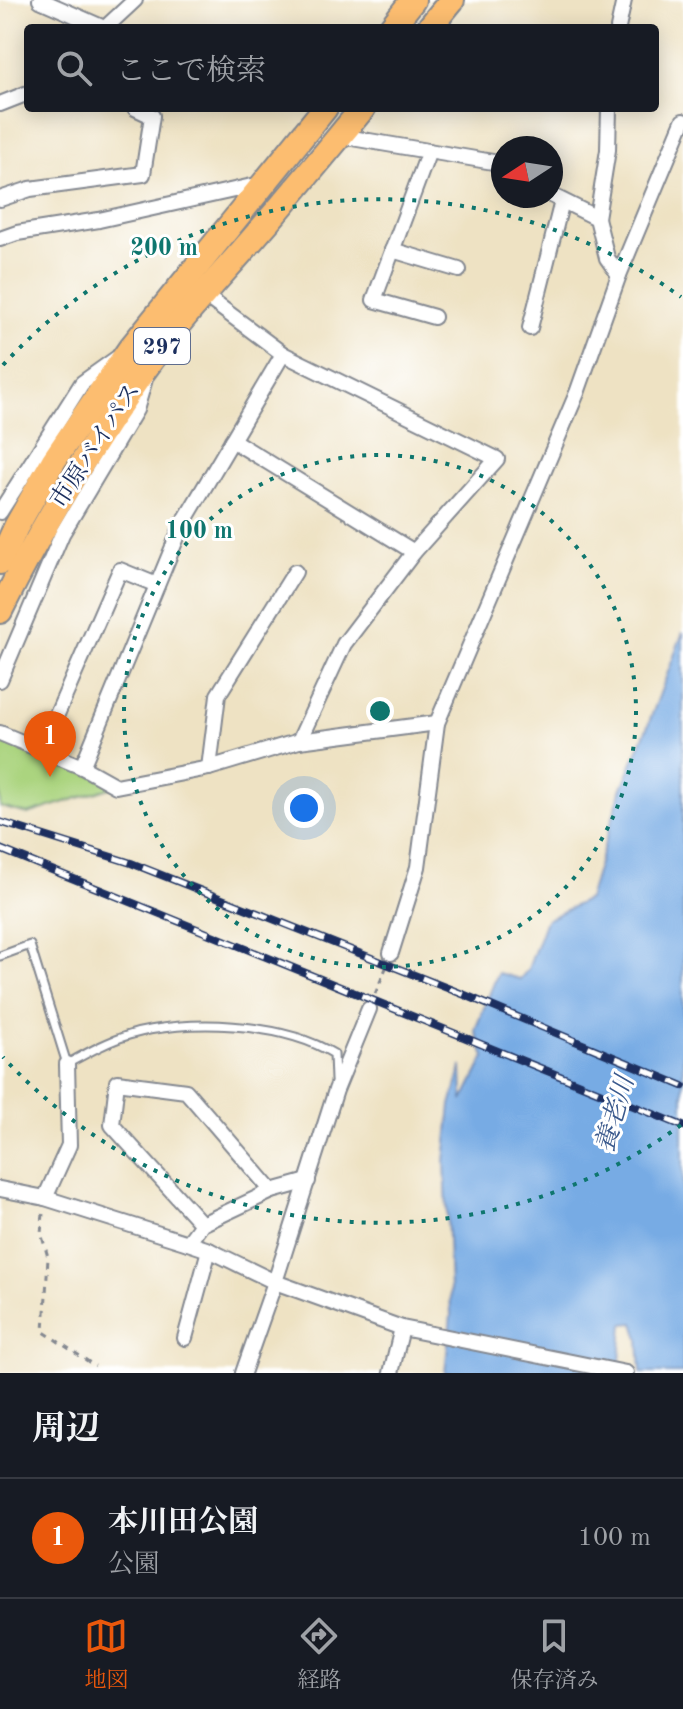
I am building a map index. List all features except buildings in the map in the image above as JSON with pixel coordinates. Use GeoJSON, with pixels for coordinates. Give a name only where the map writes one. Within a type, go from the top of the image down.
{"type":"FeatureCollection","features":[{"type":"Feature","properties":{"kind":"highway"},"geometry":{"type":"LineString","coordinates":[[394,24],[413,0]]}},
{"type":"Feature","properties":{"kind":"highway"},"geometry":{"type":"LineString","coordinates":[[432,24],[452,0]]}},
{"type":"Feature","properties":{"kind":"highway","name":"市原バイパス"},"geometry":{"type":"LineString","coordinates":[[0,562],[54,460],[140,356],[264,183],[322,112]]}},
{"type":"Feature","properties":{"kind":"highway","name":"市原バイパス"},"geometry":{"type":"LineString","coordinates":[[0,611],[33,544],[140,356],[204,295],[360,112]]}},
{"type":"Feature","properties":{"kind":"street"},"geometry":{"type":"LineString","coordinates":[[40,0],[95,24]]}},
{"type":"Feature","properties":{"kind":"street"},"geometry":{"type":"LineString","coordinates":[[108,24],[135,0]]}},
{"type":"Feature","properties":{"kind":"street"},"geometry":{"type":"LineString","coordinates":[[619,24],[624,0]]}},
{"type":"Feature","properties":{"kind":"street"},"geometry":{"type":"LineString","coordinates":[[0,104],[24,95]]}},
{"type":"Feature","properties":{"kind":"street"},"geometry":{"type":"LineString","coordinates":[[0,199],[30,189],[143,174],[152,116],[144,112]]}},
{"type":"Feature","properties":{"kind":"street"},"geometry":{"type":"LineString","coordinates":[[609,112],[608,150],[597,218],[607,258],[619,275]]}},
{"type":"Feature","properties":{"kind":"street"},"geometry":{"type":"LineString","coordinates":[[391,953],[418,867],[437,723],[577,393],[619,275],[683,121]]}},
{"type":"Feature","properties":{"kind":"street"},"geometry":{"type":"LineString","coordinates":[[340,136],[491,162]]}},
{"type":"Feature","properties":{"kind":"street"},"geometry":{"type":"LineString","coordinates":[[429,151],[374,300],[434,317]]}},
{"type":"Feature","properties":{"kind":"street"},"geometry":{"type":"LineString","coordinates":[[0,239],[264,183]]}},
{"type":"Feature","properties":{"kind":"street"},"geometry":{"type":"LineString","coordinates":[[563,201],[597,218]]}},
{"type":"Feature","properties":{"kind":"street"},"geometry":{"type":"LineString","coordinates":[[530,328],[554,208]]}},
{"type":"Feature","properties":{"kind":"street"},"geometry":{"type":"LineString","coordinates":[[392,250],[459,270]]}},
{"type":"Feature","properties":{"kind":"street"},"geometry":{"type":"LineString","coordinates":[[204,295],[283,354],[497,459],[414,552],[344,644],[299,741]]}},
{"type":"Feature","properties":{"kind":"street"},"geometry":{"type":"LineString","coordinates":[[82,767],[182,525],[283,354]]}},
{"type":"Feature","properties":{"kind":"street"},"geometry":{"type":"LineString","coordinates":[[0,512],[4,495],[82,383],[140,356],[136,410],[62,534],[0,680]]}},
{"type":"Feature","properties":{"kind":"street"},"geometry":{"type":"LineString","coordinates":[[232,440],[414,552]]}},
{"type":"Feature","properties":{"kind":"street"},"geometry":{"type":"LineString","coordinates":[[41,751],[120,570],[157,585]]}},
{"type":"Feature","properties":{"kind":"street"},"geometry":{"type":"LineString","coordinates":[[209,768],[218,695],[295,572]]}},
{"type":"Feature","properties":{"kind":"street"},"geometry":{"type":"LineString","coordinates":[[0,733],[82,767],[116,786],[209,768],[299,741],[437,723]]}},
{"type":"Feature","properties":{"kind":"street"},"geometry":{"type":"LineString","coordinates":[[243,1373],[336,1090],[371,1005]]}},
{"type":"Feature","properties":{"kind":"street"},"geometry":{"type":"LineString","coordinates":[[45,1198],[69,1145],[67,1064]]}},
{"type":"Feature","properties":{"kind":"street"},"geometry":{"type":"LineString","coordinates":[[202,1224],[112,1125],[117,1082],[186,1091],[272,1191]]}},
{"type":"Feature","properties":{"kind":"street"},"geometry":{"type":"LineString","coordinates":[[188,1243],[202,1224],[272,1191],[308,1181]]}},
{"type":"Feature","properties":{"kind":"street"},"geometry":{"type":"LineString","coordinates":[[0,1189],[45,1198],[209,1250],[275,1282],[402,1328],[626,1373]]}},
{"type":"Feature","properties":{"kind":"street"},"geometry":{"type":"LineString","coordinates":[[185,1338],[209,1250]]}},
{"type":"Feature","properties":{"kind":"street"},"geometry":{"type":"LineString","coordinates":[[391,1373],[402,1328]]}},
{"type":"Feature","properties":{"kind":"lane"},"geometry":{"type":"LineString","coordinates":[[0,956],[30,945],[67,1064],[102,1045],[167,1026],[245,1027],[290,1035],[334,1054],[336,1090]]}},
{"type":"Feature","properties":{"kind":"path"},"geometry":{"type":"LineString","coordinates":[[371,1005],[391,953]]}},
{"type":"Feature","properties":{"kind":"path"},"geometry":{"type":"LineString","coordinates":[[45,1198],[41,1233],[48,1257],[44,1332],[95,1366]]}},
{"type":"Feature","properties":{"kind":"green space"},"geometry":{"type":"Polygon","coordinates":[[[0,733],[116,786],[28,814],[0,807],[0,733]]]}},
{"type":"Feature","properties":{"kind":"water","name":"養老川"},"geometry":{"type":"Polygon","coordinates":[[[683,632],[683,1373],[641,1373],[639,1339],[634,1323],[623,1324],[619,1373],[445,1373],[451,1315],[445,1161],[451,1105],[462,1066],[463,1101],[485,1057],[475,1030],[498,973],[520,979],[528,969],[546,920],[588,899],[621,790],[683,632]]]}},
{"type":"Feature","properties":{"kind":"railway"},"geometry":{"type":"LineString","coordinates":[[0,822],[131,863],[465,995],[683,1086]]}},
{"type":"Feature","properties":{"kind":"railway"},"geometry":{"type":"LineString","coordinates":[[0,849],[683,1126]]}},
{"type":"Feature","properties":{"kind":"place","name":"本川田公園"},"geometry":{"type":"Point","coordinates":[50,777]}}]}
